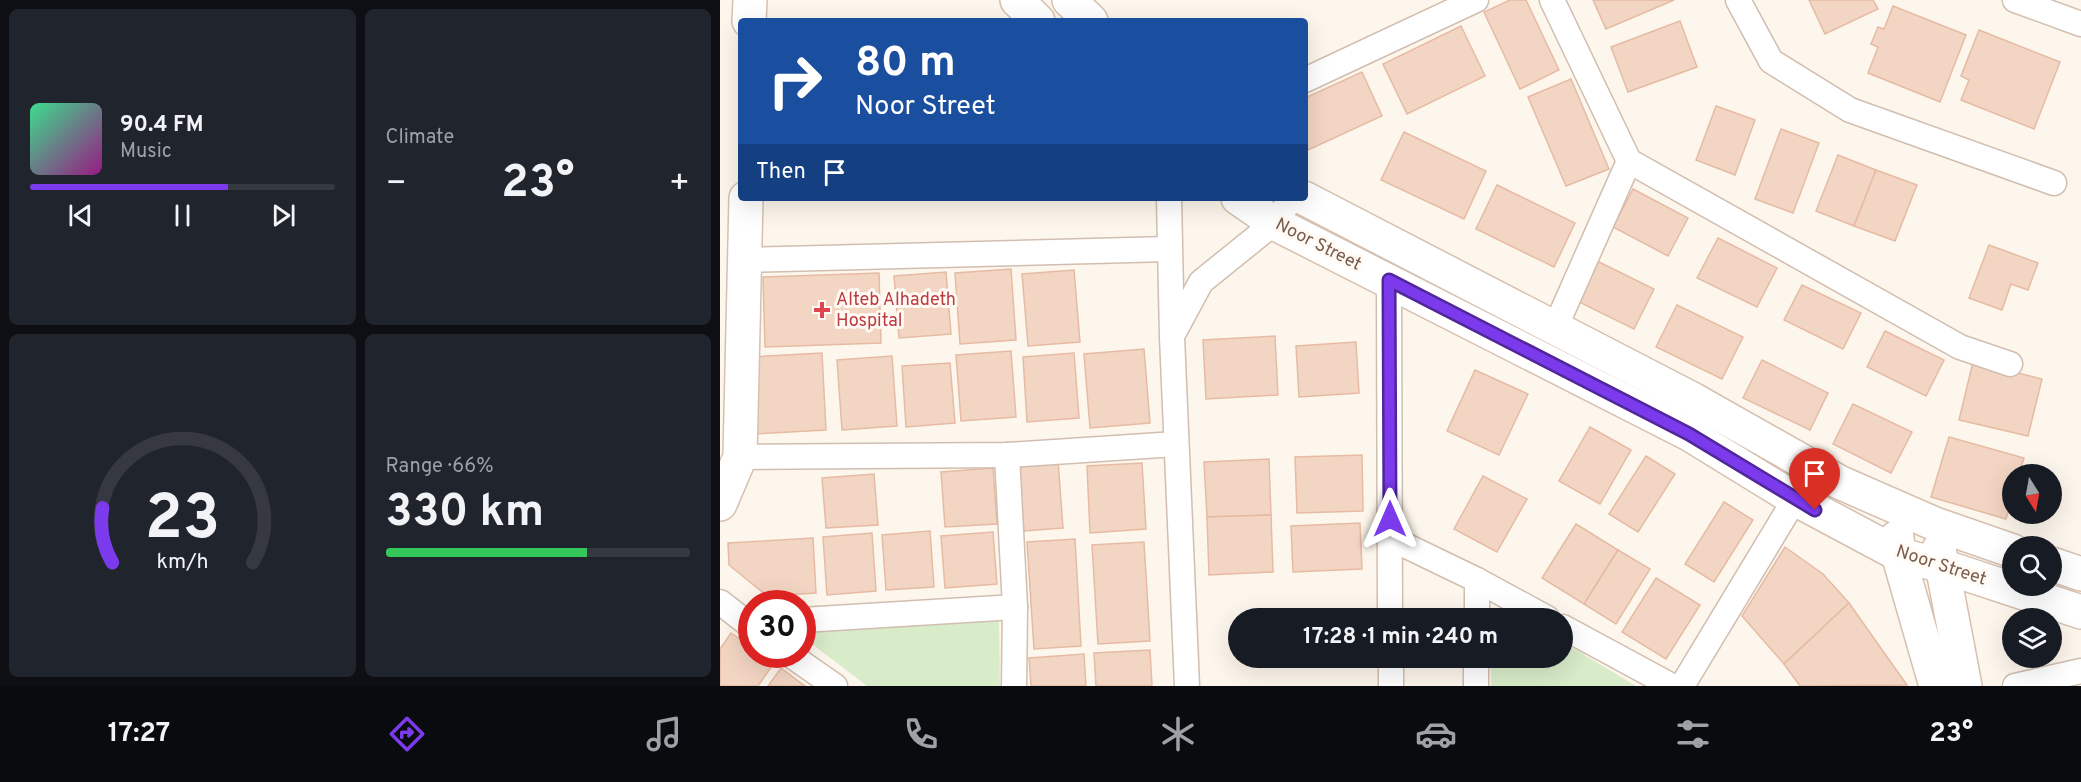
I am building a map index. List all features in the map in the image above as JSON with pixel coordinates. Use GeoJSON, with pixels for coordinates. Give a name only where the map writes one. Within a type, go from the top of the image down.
{"type":"FeatureCollection","features":[{"type":"Feature","properties":{"kind":"main road"},"geometry":{"type":"LineString","coordinates":[[749,18],[750,0]]}},
{"type":"Feature","properties":{"kind":"main road"},"geometry":{"type":"LineString","coordinates":[[1017,0],[1035,18]]}},
{"type":"Feature","properties":{"kind":"main road"},"geometry":{"type":"LineString","coordinates":[[1070,0],[1087,18]]}},
{"type":"Feature","properties":{"kind":"main road","name":"Noor Street"},"geometry":{"type":"LineString","coordinates":[[1308,200],[1694,400],[1839,482],[1935,524],[2002,547]]}},
{"type":"Feature","properties":{"kind":"main road"},"geometry":{"type":"LineString","coordinates":[[720,504],[740,457],[746,201]]}},
{"type":"Feature","properties":{"kind":"main road","name":"Noor Street"},"geometry":{"type":"LineString","coordinates":[[1248,201],[1283,211],[1389,280],[1689,434],[1795,499],[1898,554],[1942,566],[2081,612]]}},
{"type":"Feature","properties":{"kind":"main road"},"geometry":{"type":"LineString","coordinates":[[1897,508],[1898,554],[1936,686]]}},
{"type":"Feature","properties":{"kind":"main road"},"geometry":{"type":"LineString","coordinates":[[1935,524],[1965,686]]}},
{"type":"Feature","properties":{"kind":"main road"},"geometry":{"type":"LineString","coordinates":[[2062,567],[2081,574]]}},
{"type":"Feature","properties":{"kind":"street"},"geometry":{"type":"LineString","coordinates":[[1308,79],[1476,0]]}},
{"type":"Feature","properties":{"kind":"street"},"geometry":{"type":"LineString","coordinates":[[1552,0],[1629,162],[1960,347],[2010,364]]}},
{"type":"Feature","properties":{"kind":"street"},"geometry":{"type":"LineString","coordinates":[[1738,0],[1771,61],[1850,110],[2054,183]]}},
{"type":"Feature","properties":{"kind":"street"},"geometry":{"type":"LineString","coordinates":[[2015,0],[2081,24]]}},
{"type":"Feature","properties":{"kind":"street"},"geometry":{"type":"LineString","coordinates":[[1555,328],[1629,162]]}},
{"type":"Feature","properties":{"kind":"street"},"geometry":{"type":"LineString","coordinates":[[1168,201],[1187,686]]}},
{"type":"Feature","properties":{"kind":"street"},"geometry":{"type":"LineString","coordinates":[[1172,337],[1201,282],[1283,211]]}},
{"type":"Feature","properties":{"kind":"street"},"geometry":{"type":"LineString","coordinates":[[745,260],[1169,249]]}},
{"type":"Feature","properties":{"kind":"street"},"geometry":{"type":"LineString","coordinates":[[1389,280],[1390,608]]}},
{"type":"Feature","properties":{"kind":"street"},"geometry":{"type":"LineString","coordinates":[[740,457],[1008,455],[1176,444]]}},
{"type":"Feature","properties":{"kind":"street"},"geometry":{"type":"LineString","coordinates":[[1008,455],[1015,607],[1014,686]]}},
{"type":"Feature","properties":{"kind":"street"},"geometry":{"type":"LineString","coordinates":[[1682,686],[1795,499]]}},
{"type":"Feature","properties":{"kind":"street"},"geometry":{"type":"LineString","coordinates":[[1390,537],[1529,608]]}},
{"type":"Feature","properties":{"kind":"street"},"geometry":{"type":"LineString","coordinates":[[1477,580],[1477,608]]}},
{"type":"Feature","properties":{"kind":"street"},"geometry":{"type":"LineString","coordinates":[[720,602],[738,616]]}},
{"type":"Feature","properties":{"kind":"street"},"geometry":{"type":"LineString","coordinates":[[816,619],[1015,607]]}},
{"type":"Feature","properties":{"kind":"street"},"geometry":{"type":"LineString","coordinates":[[1573,632],[1672,686]]}},
{"type":"Feature","properties":{"kind":"street"},"geometry":{"type":"LineString","coordinates":[[809,668],[835,686]]}},
{"type":"Feature","properties":{"kind":"street"},"geometry":{"type":"LineString","coordinates":[[1391,668],[1391,686]]}},
{"type":"Feature","properties":{"kind":"street"},"geometry":{"type":"LineString","coordinates":[[1476,668],[1476,686]]}},
{"type":"Feature","properties":{"kind":"street"},"geometry":{"type":"LineString","coordinates":[[2015,686],[2081,671]]}},
{"type":"Feature","properties":{"kind":"green space"},"geometry":{"type":"Polygon","coordinates":[[[999,616],[1000,686],[867,686],[816,647],[816,625],[999,616]]]}},
{"type":"Feature","properties":{"kind":"green space"},"geometry":{"type":"Polygon","coordinates":[[[1573,648],[1636,686],[1491,686],[1491,668],[1573,668],[1573,648]]]}},
{"type":"Feature","properties":{"kind":"building"},"geometry":{"type":"Polygon","coordinates":[[[1510,0],[1526,0],[1559,70],[1520,89],[1484,12],[1510,0]]]}},
{"type":"Feature","properties":{"kind":"building"},"geometry":{"type":"Polygon","coordinates":[[[1593,0],[1674,0],[1606,29],[1593,0]]]}},
{"type":"Feature","properties":{"kind":"building"},"geometry":{"type":"Polygon","coordinates":[[[1809,0],[1873,0],[1878,9],[1825,34],[1809,0]]]}},
{"type":"Feature","properties":{"kind":"building"},"geometry":{"type":"Polygon","coordinates":[[[1893,6],[1966,35],[1940,102],[1868,73],[1878,47],[1871,44],[1878,27],[1884,29],[1893,6]]]}},
{"type":"Feature","properties":{"kind":"building"},"geometry":{"type":"Polygon","coordinates":[[[1680,21],[1697,67],[1628,92],[1611,47],[1680,21]]]}},
{"type":"Feature","properties":{"kind":"building"},"geometry":{"type":"Polygon","coordinates":[[[1461,26],[1485,76],[1407,114],[1383,64],[1461,26]]]}},
{"type":"Feature","properties":{"kind":"building"},"geometry":{"type":"Polygon","coordinates":[[[1979,30],[2060,62],[2034,129],[1961,100],[1969,80],[1961,76],[1979,30]]]}},
{"type":"Feature","properties":{"kind":"building"},"geometry":{"type":"Polygon","coordinates":[[[1362,72],[1382,116],[1308,150],[1308,97],[1362,72]]]}},
{"type":"Feature","properties":{"kind":"building"},"geometry":{"type":"Polygon","coordinates":[[[1571,79],[1609,169],[1566,186],[1528,97],[1571,79]]]}},
{"type":"Feature","properties":{"kind":"building"},"geometry":{"type":"Polygon","coordinates":[[[1716,106],[1755,120],[1735,175],[1696,160],[1716,106]]]}},
{"type":"Feature","properties":{"kind":"building"},"geometry":{"type":"Polygon","coordinates":[[[1781,129],[1819,143],[1793,213],[1755,199],[1781,129]]]}},
{"type":"Feature","properties":{"kind":"building"},"geometry":{"type":"Polygon","coordinates":[[[1404,132],[1486,171],[1464,219],[1381,180],[1404,132]]]}},
{"type":"Feature","properties":{"kind":"building"},"geometry":{"type":"Polygon","coordinates":[[[1838,155],[1876,170],[1854,226],[1816,211],[1838,155]]]}},
{"type":"Feature","properties":{"kind":"building"},"geometry":{"type":"Polygon","coordinates":[[[1876,170],[1917,185],[1895,241],[1854,226],[1876,170]]]}},
{"type":"Feature","properties":{"kind":"building"},"geometry":{"type":"Polygon","coordinates":[[[1497,185],[1575,223],[1554,267],[1476,229],[1497,185]]]}},
{"type":"Feature","properties":{"kind":"building"},"geometry":{"type":"Polygon","coordinates":[[[1633,189],[1688,218],[1668,256],[1613,227],[1633,189]]]}},
{"type":"Feature","properties":{"kind":"building"},"geometry":{"type":"Polygon","coordinates":[[[1718,238],[1777,268],[1757,307],[1697,278],[1718,238]]]}},
{"type":"Feature","properties":{"kind":"building"},"geometry":{"type":"Polygon","coordinates":[[[1989,245],[2038,263],[2028,290],[2011,284],[2002,310],[1969,298],[1989,245]]]}},
{"type":"Feature","properties":{"kind":"building"},"geometry":{"type":"Polygon","coordinates":[[[1597,261],[1654,289],[1634,329],[1577,301],[1597,261]]]}},
{"type":"Feature","properties":{"kind":"building"},"geometry":{"type":"Polygon","coordinates":[[[1011,269],[1016,340],[960,344],[955,273],[1011,269]]]}},
{"type":"Feature","properties":{"kind":"building"},"geometry":{"type":"Polygon","coordinates":[[[1074,270],[1080,342],[1028,346],[1022,274],[1074,270]]]}},
{"type":"Feature","properties":{"kind":"building"},"geometry":{"type":"Polygon","coordinates":[[[946,272],[951,334],[899,338],[894,276],[946,272]]]}},
{"type":"Feature","properties":{"kind":"building","name":"Alteb Alhadeth Hospital"},"geometry":{"type":"Polygon","coordinates":[[[879,273],[881,343],[765,347],[763,277],[879,273]]]}},
{"type":"Feature","properties":{"kind":"building"},"geometry":{"type":"Polygon","coordinates":[[[1802,285],[1861,313],[1843,349],[1784,320],[1802,285]]]}},
{"type":"Feature","properties":{"kind":"building"},"geometry":{"type":"Polygon","coordinates":[[[1677,305],[1743,337],[1722,379],[1656,347],[1677,305]]]}},
{"type":"Feature","properties":{"kind":"building"},"geometry":{"type":"Polygon","coordinates":[[[1885,331],[1944,360],[1926,396],[1867,367],[1885,331]]]}},
{"type":"Feature","properties":{"kind":"building"},"geometry":{"type":"Polygon","coordinates":[[[1275,336],[1278,395],[1206,399],[1203,340],[1275,336]]]}},
{"type":"Feature","properties":{"kind":"building"},"geometry":{"type":"Polygon","coordinates":[[[1356,342],[1359,393],[1299,397],[1296,346],[1356,342]]]}},
{"type":"Feature","properties":{"kind":"building"},"geometry":{"type":"Polygon","coordinates":[[[1144,349],[1150,423],[1090,428],[1084,354],[1144,349]]]}},
{"type":"Feature","properties":{"kind":"building"},"geometry":{"type":"Polygon","coordinates":[[[1011,351],[1016,417],[961,421],[956,355],[1011,351]]]}},
{"type":"Feature","properties":{"kind":"building"},"geometry":{"type":"Polygon","coordinates":[[[822,353],[826,430],[754,434],[750,357],[822,353]]]}},
{"type":"Feature","properties":{"kind":"building"},"geometry":{"type":"Polygon","coordinates":[[[1074,353],[1079,418],[1027,422],[1023,357],[1074,353]]]}},
{"type":"Feature","properties":{"kind":"building"},"geometry":{"type":"Polygon","coordinates":[[[892,356],[897,426],[842,430],[837,360],[892,356]]]}},
{"type":"Feature","properties":{"kind":"building"},"geometry":{"type":"Polygon","coordinates":[[[1762,360],[1828,393],[1810,430],[1743,398],[1762,360]]]}},
{"type":"Feature","properties":{"kind":"building"},"geometry":{"type":"Polygon","coordinates":[[[1973,362],[2042,379],[2028,436],[1959,420],[1973,362]]]}},
{"type":"Feature","properties":{"kind":"building"},"geometry":{"type":"Polygon","coordinates":[[[950,363],[955,423],[906,427],[902,366],[950,363]]]}},
{"type":"Feature","properties":{"kind":"building"},"geometry":{"type":"Polygon","coordinates":[[[1475,370],[1528,394],[1499,455],[1447,431],[1475,370]]]}},
{"type":"Feature","properties":{"kind":"building"},"geometry":{"type":"Polygon","coordinates":[[[1853,404],[1912,432],[1891,473],[1833,444],[1853,404]]]}},
{"type":"Feature","properties":{"kind":"building"},"geometry":{"type":"Polygon","coordinates":[[[1590,427],[1631,450],[1600,504],[1559,481],[1590,427]]]}},
{"type":"Feature","properties":{"kind":"building"},"geometry":{"type":"Polygon","coordinates":[[[1949,437],[2024,458],[2022,464],[2002,464],[2002,518],[1931,497],[1949,437]]]}},
{"type":"Feature","properties":{"kind":"building"},"geometry":{"type":"Polygon","coordinates":[[[1362,455],[1363,511],[1297,513],[1295,457],[1362,455]]]}},
{"type":"Feature","properties":{"kind":"building"},"geometry":{"type":"Polygon","coordinates":[[[1646,456],[1675,474],[1638,532],[1609,514],[1646,456]]]}},
{"type":"Feature","properties":{"kind":"building"},"geometry":{"type":"Polygon","coordinates":[[[1269,459],[1271,515],[1207,517],[1204,462],[1269,459]]]}},
{"type":"Feature","properties":{"kind":"building"},"geometry":{"type":"Polygon","coordinates":[[[1058,461],[1063,528],[1024,531],[1018,465],[1058,461]]]}},
{"type":"Feature","properties":{"kind":"building"},"geometry":{"type":"Polygon","coordinates":[[[1142,463],[1146,529],[1090,533],[1087,466],[1142,463]]]}},
{"type":"Feature","properties":{"kind":"building"},"geometry":{"type":"Polygon","coordinates":[[[993,468],[997,524],[945,527],[941,472],[993,468]]]}},
{"type":"Feature","properties":{"kind":"building"},"geometry":{"type":"Polygon","coordinates":[[[874,474],[878,525],[826,528],[822,478],[874,474]]]}},
{"type":"Feature","properties":{"kind":"building"},"geometry":{"type":"Polygon","coordinates":[[[1483,476],[1527,499],[1497,552],[1454,529],[1483,476]]]}},
{"type":"Feature","properties":{"kind":"building"},"geometry":{"type":"Polygon","coordinates":[[[1724,502],[1753,520],[1714,582],[1685,564],[1724,502]]]}},
{"type":"Feature","properties":{"kind":"building"},"geometry":{"type":"Polygon","coordinates":[[[1271,515],[1273,572],[1209,575],[1207,517],[1271,515]]]}},
{"type":"Feature","properties":{"kind":"building"},"geometry":{"type":"Polygon","coordinates":[[[1360,523],[1362,569],[1293,572],[1291,526],[1360,523]]]}},
{"type":"Feature","properties":{"kind":"building"},"geometry":{"type":"Polygon","coordinates":[[[1576,524],[1618,550],[1584,604],[1542,578],[1576,524]]]}},
{"type":"Feature","properties":{"kind":"building"},"geometry":{"type":"Polygon","coordinates":[[[930,531],[934,587],[886,590],[882,535],[930,531]]]}},
{"type":"Feature","properties":{"kind":"building"},"geometry":{"type":"Polygon","coordinates":[[[993,532],[997,584],[945,588],[941,536],[993,532]]]}},
{"type":"Feature","properties":{"kind":"building"},"geometry":{"type":"Polygon","coordinates":[[[872,533],[876,591],[827,595],[823,537],[872,533]]]}},
{"type":"Feature","properties":{"kind":"building"},"geometry":{"type":"Polygon","coordinates":[[[813,538],[816,590],[760,590],[729,565],[728,543],[813,538]]]}},
{"type":"Feature","properties":{"kind":"building"},"geometry":{"type":"Polygon","coordinates":[[[1075,539],[1081,646],[1034,649],[1027,542],[1075,539]]]}},
{"type":"Feature","properties":{"kind":"building"},"geometry":{"type":"Polygon","coordinates":[[[1144,542],[1150,641],[1098,644],[1092,545],[1144,542]]]}},
{"type":"Feature","properties":{"kind":"building"},"geometry":{"type":"Polygon","coordinates":[[[1785,547],[1823,574],[1849,603],[1784,664],[1742,616],[1785,547]]]}},
{"type":"Feature","properties":{"kind":"building"},"geometry":{"type":"Polygon","coordinates":[[[1618,550],[1650,569],[1616,624],[1584,604],[1618,550]]]}},
{"type":"Feature","properties":{"kind":"building"},"geometry":{"type":"Polygon","coordinates":[[[1656,578],[1700,605],[1666,659],[1622,632],[1656,578]]]}},
{"type":"Feature","properties":{"kind":"building"},"geometry":{"type":"Polygon","coordinates":[[[1849,603],[1907,685],[1800,686],[1784,664],[1849,603]]]}},
{"type":"Feature","properties":{"kind":"building"},"geometry":{"type":"Polygon","coordinates":[[[731,633],[738,638],[738,668],[771,668],[758,686],[720,686],[720,649],[731,633]]]}},
{"type":"Feature","properties":{"kind":"building"},"geometry":{"type":"Polygon","coordinates":[[[1150,650],[1152,686],[1096,686],[1094,653],[1150,650]]]}},
{"type":"Feature","properties":{"kind":"building"},"geometry":{"type":"Polygon","coordinates":[[[1084,654],[1086,686],[1031,686],[1029,658],[1084,654]]]}},
{"type":"Feature","properties":{"kind":"building"},"geometry":{"type":"Polygon","coordinates":[[[781,668],[805,686],[768,686],[781,668]]]}},
{"type":"Feature","properties":{"kind":"place","name":"Alteb Alhadeth Hospital"},"geometry":{"type":"Point","coordinates":[822,310]}},
{"type":"Feature","properties":{"kind":"route"},"geometry":{"type":"LineString","coordinates":[[1390,519],[1389,280],[1689,434],[1815,510]]}}]}
